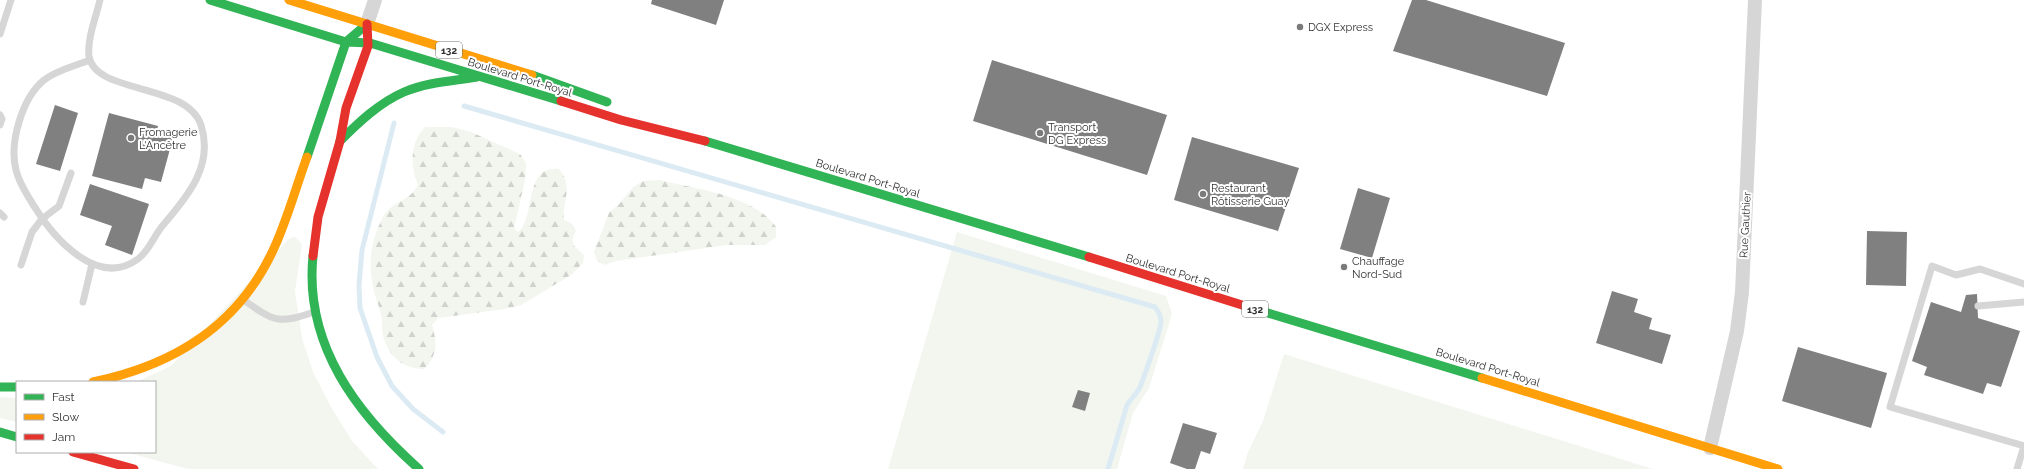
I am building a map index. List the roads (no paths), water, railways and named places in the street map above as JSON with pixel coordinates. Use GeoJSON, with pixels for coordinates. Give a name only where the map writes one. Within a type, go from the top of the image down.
{"type":"FeatureCollection","features":[{"type":"Feature","properties":{"kind":"main road","name":"Boulevard Port-Royal"},"geometry":{"type":"LineString","coordinates":[[210,0],[346,42],[370,43],[621,120],[732,148],[1778,469]]}},
{"type":"Feature","properties":{"kind":"main road","name":"Boulevard Port-Royal"},"geometry":{"type":"LineString","coordinates":[[289,0],[531,74],[616,105]]}},
{"type":"Feature","properties":{"kind":"main road"},"geometry":{"type":"LineString","coordinates":[[97,381],[141,370],[179,353],[213,330],[244,300],[262,273],[279,238],[346,42],[367,24]]}},
{"type":"Feature","properties":{"kind":"main road"},"geometry":{"type":"LineString","coordinates":[[367,24],[370,43],[346,108],[340,141],[321,204],[314,240],[312,284],[316,312],[328,357],[348,392],[383,435],[419,469]]}},
{"type":"Feature","properties":{"kind":"main road"},"geometry":{"type":"LineString","coordinates":[[340,141],[366,116],[396,96],[419,88],[477,77]]}},
{"type":"Feature","properties":{"kind":"main road","name":"Boulevard Port-Royal"},"geometry":{"type":"LineString","coordinates":[[652,118],[732,148]]}},
{"type":"Feature","properties":{"kind":"main road"},"geometry":{"type":"LineString","coordinates":[[0,387],[16,387]]}},
{"type":"Feature","properties":{"kind":"main road"},"geometry":{"type":"LineString","coordinates":[[0,432],[16,437]]}},
{"type":"Feature","properties":{"kind":"main road"},"geometry":{"type":"LineString","coordinates":[[77,453],[134,469]]}},
{"type":"Feature","properties":{"kind":"street"},"geometry":{"type":"LineString","coordinates":[[367,24],[375,0]]}},
{"type":"Feature","properties":{"kind":"street","name":"Rue Gauthier"},"geometry":{"type":"LineString","coordinates":[[1710,448],[1737,331],[1742,292],[1755,0]]}},
{"type":"Feature","properties":{"kind":"lane"},"geometry":{"type":"LineString","coordinates":[[0,34],[11,0]]}},
{"type":"Feature","properties":{"kind":"lane"},"geometry":{"type":"LineString","coordinates":[[90,60],[56,73],[42,82],[29,99],[20,122],[14,155],[16,170],[26,194],[42,219],[66,247],[74,254],[92,264],[118,267],[132,263],[142,255],[160,228],[182,203],[193,186],[202,162],[204,146],[198,120],[188,107],[103,75],[95,69],[90,60],[89,50],[100,0]]}},
{"type":"Feature","properties":{"kind":"lane"},"geometry":{"type":"LineString","coordinates":[[0,115],[2,119],[0,125]]}},
{"type":"Feature","properties":{"kind":"lane"},"geometry":{"type":"LineString","coordinates":[[22,265],[29,239],[42,219],[58,206],[71,173]]}},
{"type":"Feature","properties":{"kind":"lane"},"geometry":{"type":"LineString","coordinates":[[83,302],[92,264]]}},
{"type":"Feature","properties":{"kind":"lane"},"geometry":{"type":"LineString","coordinates":[[2017,469],[2024,446],[1890,407],[1932,266],[1956,275],[1980,269],[2024,284]]}},
{"type":"Feature","properties":{"kind":"lane"},"geometry":{"type":"LineString","coordinates":[[244,300],[268,317],[278,320],[316,312]]}},
{"type":"Feature","properties":{"kind":"lane"},"geometry":{"type":"LineString","coordinates":[[1978,306],[2024,302]]}},
{"type":"Feature","properties":{"kind":"waterway"},"geometry":{"type":"LineString","coordinates":[[464,106],[1155,307],[1161,319],[1158,334],[1140,387],[1127,405],[1108,469]]}},
{"type":"Feature","properties":{"kind":"waterway"},"geometry":{"type":"LineString","coordinates":[[394,123],[362,250],[359,285],[360,308],[377,357],[392,386],[413,409],[443,432]]}},
{"type":"Feature","properties":{"kind":"place","name":"DGX Express"},"geometry":{"type":"Point","coordinates":[1300,27]}},
{"type":"Feature","properties":{"kind":"place","name":"Transport DG Express"},"geometry":{"type":"Point","coordinates":[1040,133]}},
{"type":"Feature","properties":{"kind":"place","name":"Fromagerie L'Ancêtre"},"geometry":{"type":"Point","coordinates":[131,138]}},
{"type":"Feature","properties":{"kind":"place","name":"Restaurant Rôtisserie Guay"},"geometry":{"type":"Point","coordinates":[1203,194]}},
{"type":"Feature","properties":{"kind":"place","name":"Chauffage Nord-Sud"},"geometry":{"type":"Point","coordinates":[1344,267]}}]}
